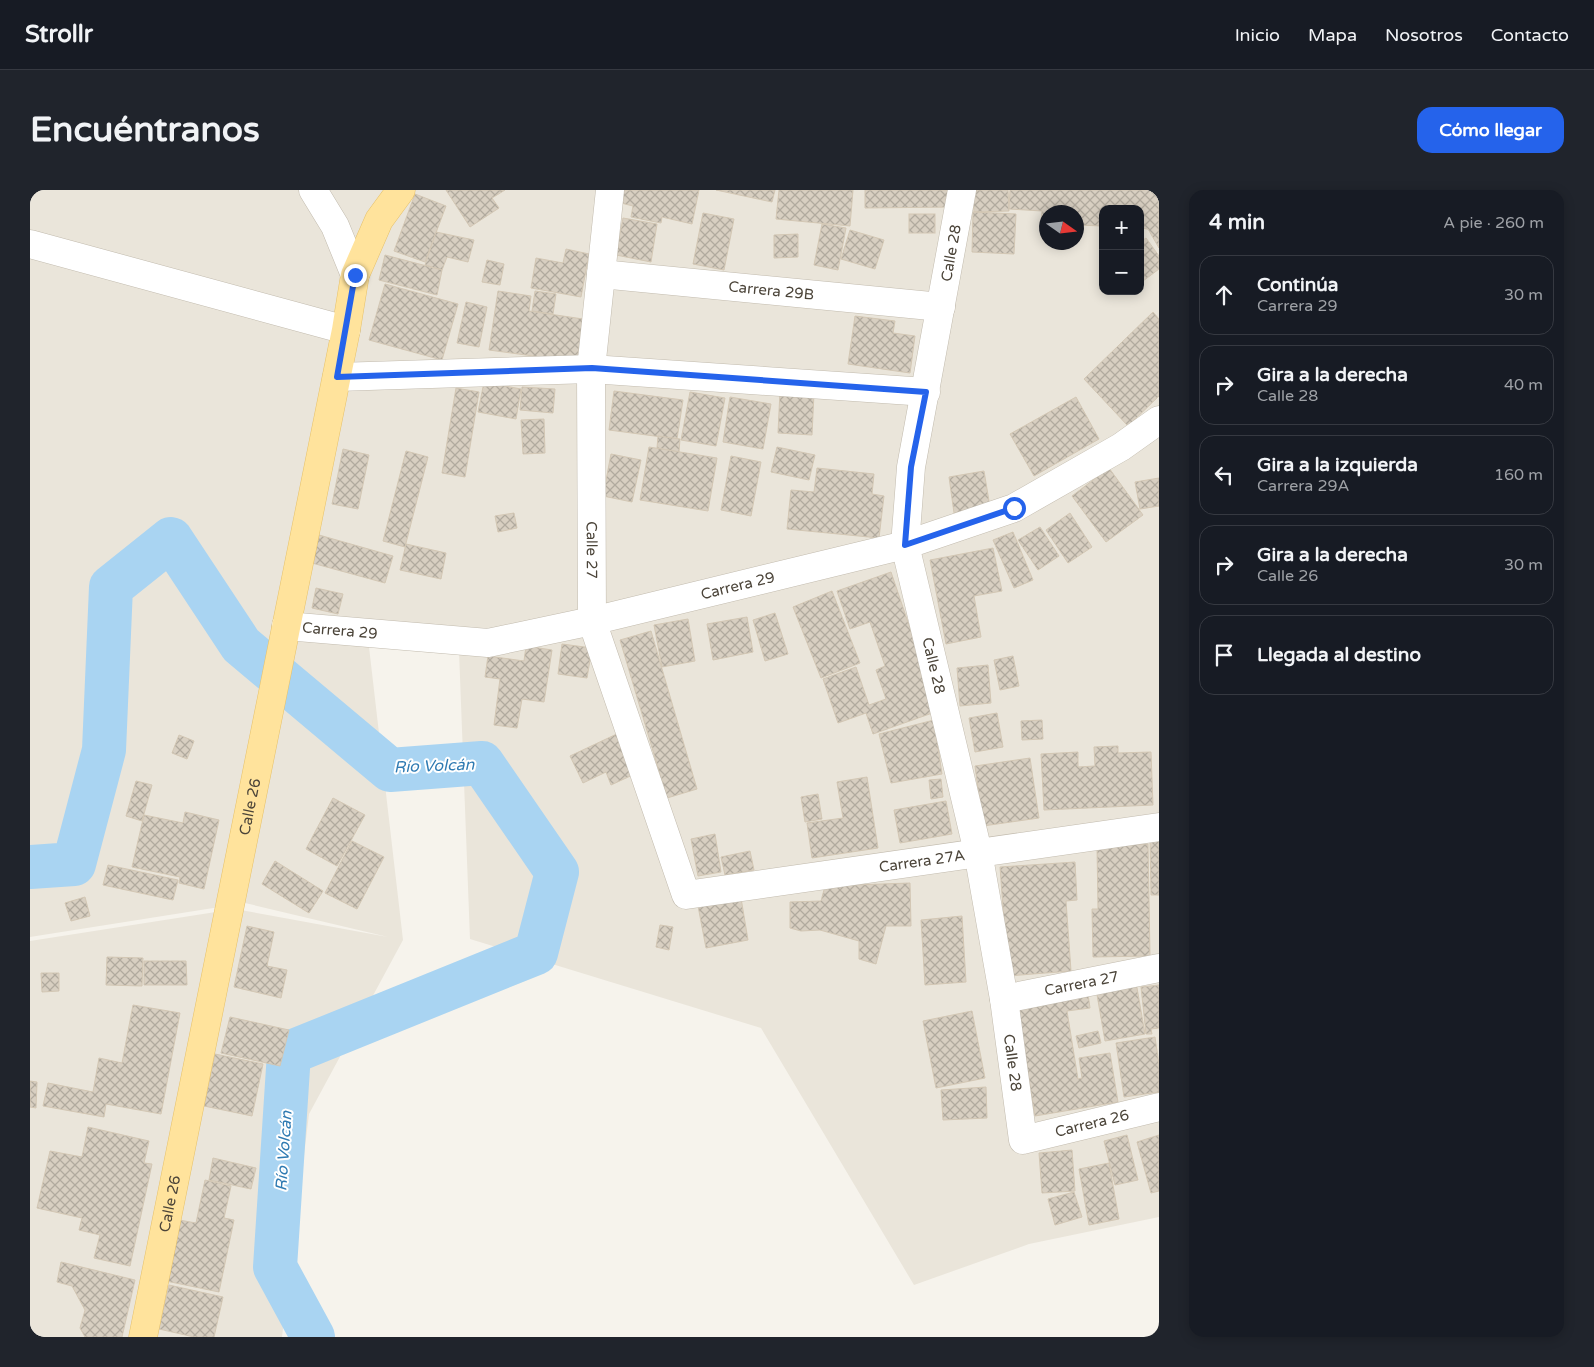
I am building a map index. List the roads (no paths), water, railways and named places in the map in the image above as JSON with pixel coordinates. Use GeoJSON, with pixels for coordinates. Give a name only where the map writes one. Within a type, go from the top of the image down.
{"type":"FeatureCollection","features":[{"type":"Feature","properties":{"kind":"main road","name":"Calle 26"},"geometry":{"type":"LineString","coordinates":[[143,1337],[337,377],[355,275],[379,220],[401,190]]}},
{"type":"Feature","properties":{"kind":"street"},"geometry":{"type":"LineString","coordinates":[[313,190],[335,226],[355,275]]}},
{"type":"Feature","properties":{"kind":"street","name":"Calle 27"},"geometry":{"type":"LineString","coordinates":[[610,190],[592,368],[592,621],[686,895]]}},
{"type":"Feature","properties":{"kind":"street","name":"Calle 28"},"geometry":{"type":"LineString","coordinates":[[962,190],[942,307],[911,467],[905,545],[978,852],[1004,999],[1023,1140]]}},
{"type":"Feature","properties":{"kind":"street"},"geometry":{"type":"LineString","coordinates":[[30,244],[346,330]]}},
{"type":"Feature","properties":{"kind":"street","name":"Carrera 29B"},"geometry":{"type":"LineString","coordinates":[[601,274],[942,307]]}},
{"type":"Feature","properties":{"kind":"street"},"geometry":{"type":"LineString","coordinates":[[337,377],[592,368],[926,392]]}},
{"type":"Feature","properties":{"kind":"street","name":"Carrera 29"},"geometry":{"type":"LineString","coordinates":[[285,633],[488,643],[592,621],[905,545],[1014,508],[1121,447],[1159,420]]}},
{"type":"Feature","properties":{"kind":"street","name":"Carrera 27A"},"geometry":{"type":"LineString","coordinates":[[686,895],[1159,827]]}},
{"type":"Feature","properties":{"kind":"street","name":"Carrera 27"},"geometry":{"type":"LineString","coordinates":[[1004,999],[1159,968]]}},
{"type":"Feature","properties":{"kind":"street","name":"Carrera 26"},"geometry":{"type":"LineString","coordinates":[[1023,1140],[1159,1107]]}},
{"type":"Feature","properties":{"kind":"waterway","name":"Río Volcán"},"geometry":{"type":"LineString","coordinates":[[30,867],[74,864],[104,750],[111,587],[171,539],[241,645],[390,770],[482,763],[557,872],[536,953],[289,1053],[275,1267],[313,1337]]}}]}
